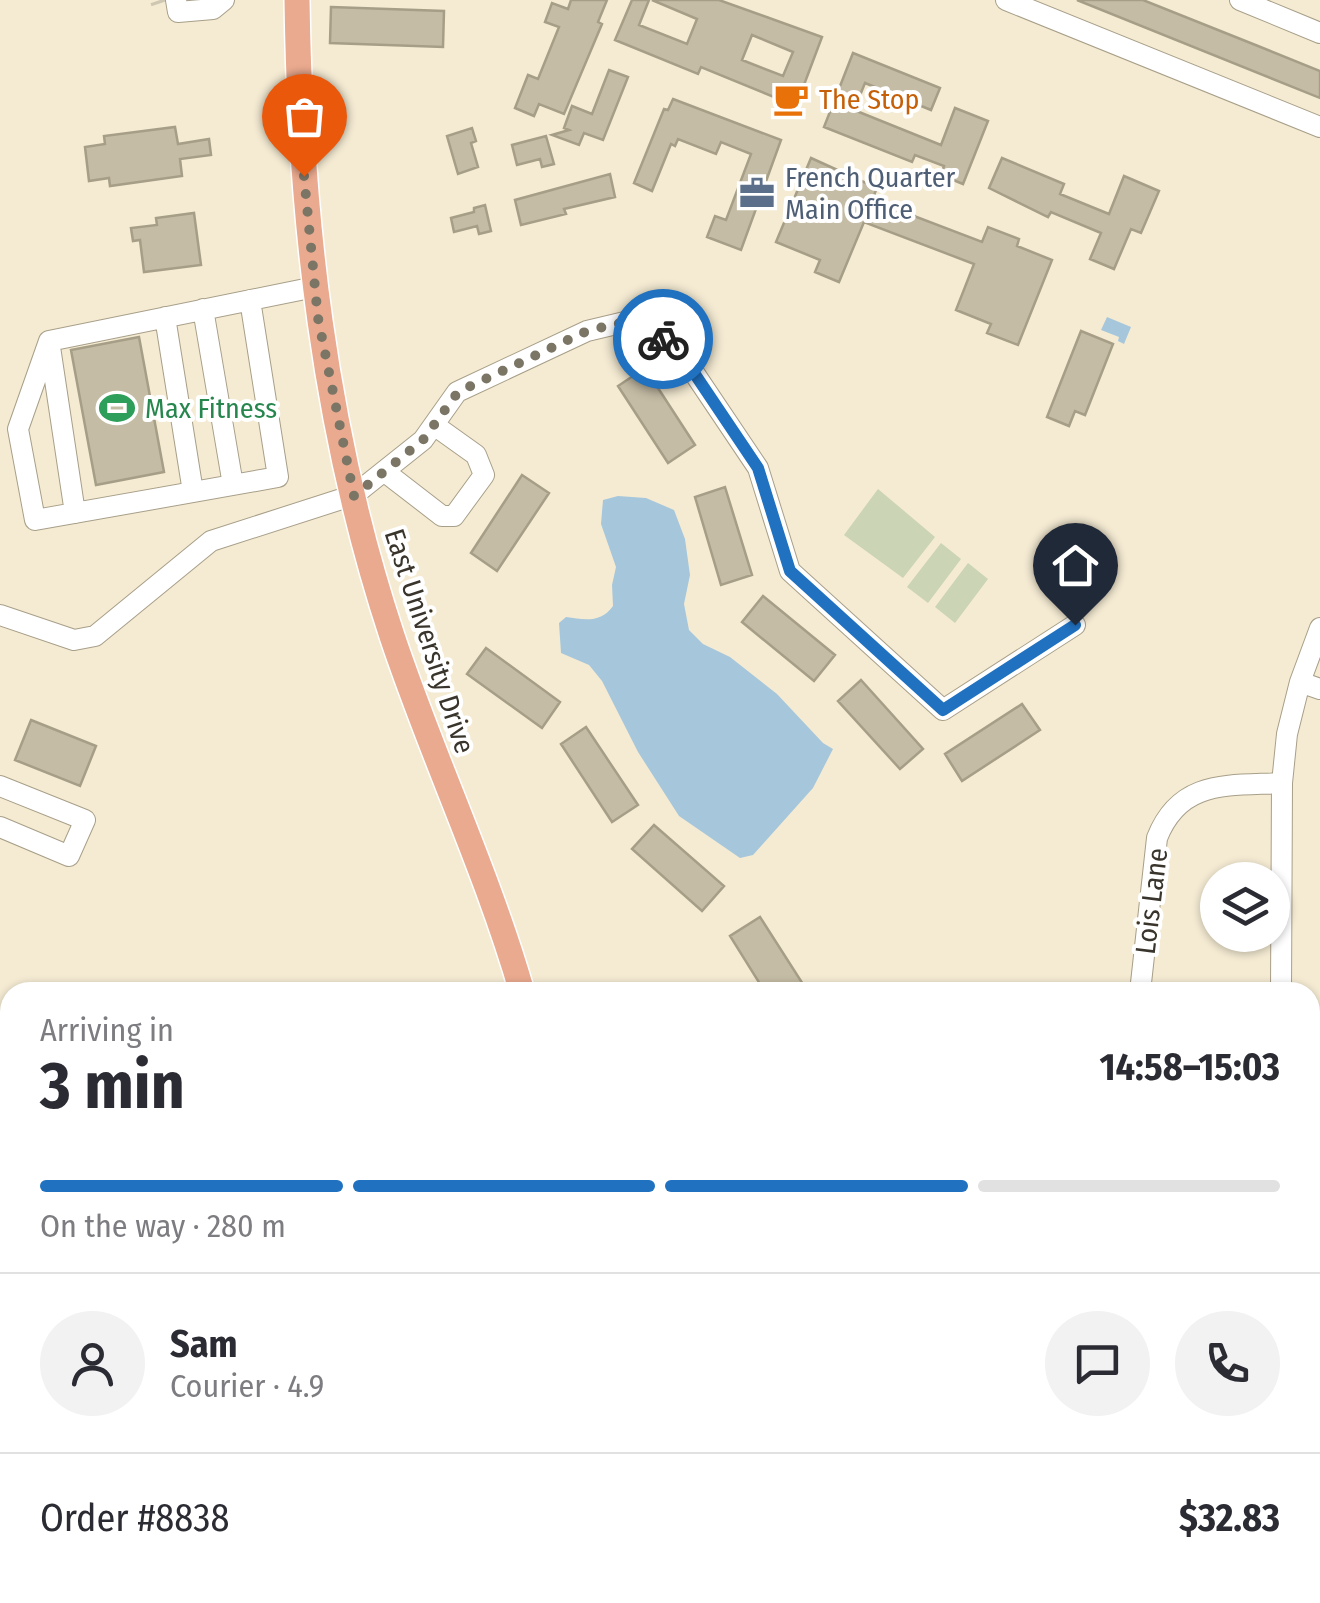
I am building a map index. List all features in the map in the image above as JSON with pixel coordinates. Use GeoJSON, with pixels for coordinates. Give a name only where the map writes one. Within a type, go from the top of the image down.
{"type":"FeatureCollection","features":[{"type":"Feature","properties":{"kind":"main road","name":"East University Drive"},"geometry":{"type":"LineString","coordinates":[[297,0],[298,104],[315,287],[354,496],[392,634],[506,936],[519,982]]}},
{"type":"Feature","properties":{"kind":"street"},"geometry":{"type":"LineString","coordinates":[[171,5],[213,9],[224,0]]}},
{"type":"Feature","properties":{"kind":"street"},"geometry":{"type":"LineString","coordinates":[[1006,0],[1320,127]]}},
{"type":"Feature","properties":{"kind":"street"},"geometry":{"type":"LineString","coordinates":[[1240,0],[1320,32]]}},
{"type":"Feature","properties":{"kind":"street"},"geometry":{"type":"LineString","coordinates":[[49,340],[315,287]]}},
{"type":"Feature","properties":{"kind":"street"},"geometry":{"type":"LineString","coordinates":[[49,340],[18,429],[34,520],[278,476],[250,300]]}},
{"type":"Feature","properties":{"kind":"street"},"geometry":{"type":"LineString","coordinates":[[203,309],[233,484]]}},
{"type":"Feature","properties":{"kind":"street"},"geometry":{"type":"LineString","coordinates":[[165,317],[193,492]]}},
{"type":"Feature","properties":{"kind":"street"},"geometry":{"type":"LineString","coordinates":[[0,615],[74,640],[95,636],[211,541],[354,496],[423,440],[458,392],[587,331],[629,321],[653,330],[680,352],[758,468],[790,571],[943,710],[1075,625]]}},
{"type":"Feature","properties":{"kind":"street"},"geometry":{"type":"LineString","coordinates":[[49,340],[74,513]]}},
{"type":"Feature","properties":{"kind":"street"},"geometry":{"type":"LineString","coordinates":[[386,472],[442,516],[454,516],[484,475],[476,455],[434,424]]}},
{"type":"Feature","properties":{"kind":"street"},"geometry":{"type":"LineString","coordinates":[[1281,982],[1282,784],[1288,734],[1310,686],[1320,628]]}},
{"type":"Feature","properties":{"kind":"street","name":"Lois Lane"},"geometry":{"type":"LineString","coordinates":[[1141,982],[1157,838],[1164,821],[1178,804],[1215,786],[1282,784]]}},
{"type":"Feature","properties":{"kind":"street"},"geometry":{"type":"LineString","coordinates":[[0,786],[85,820],[69,856],[0,827]]}},
{"type":"Feature","properties":{"kind":"green space"},"geometry":{"type":"Polygon","coordinates":[[[878,489],[935,537],[903,578],[844,535],[878,489]]]}},
{"type":"Feature","properties":{"kind":"green space"},"geometry":{"type":"Polygon","coordinates":[[[941,543],[961,559],[928,603],[907,587],[941,543]]]}},
{"type":"Feature","properties":{"kind":"green space"},"geometry":{"type":"Polygon","coordinates":[[[968,563],[988,579],[955,623],[935,607],[968,563]]]}},
{"type":"Feature","properties":{"kind":"water"},"geometry":{"type":"Polygon","coordinates":[[[1107,317],[1131,327],[1124,344],[1118,341],[1119,337],[1101,330],[1107,317]]]}},
{"type":"Feature","properties":{"kind":"water"},"geometry":{"type":"Polygon","coordinates":[[[618,496],[646,498],[674,510],[685,539],[690,575],[684,604],[689,630],[703,644],[730,657],[777,694],[833,749],[813,788],[753,855],[740,858],[679,816],[638,752],[602,681],[589,665],[561,653],[559,623],[566,617],[598,618],[613,606],[616,567],[601,524],[603,500],[618,496]]]}},
{"type":"Feature","properties":{"kind":"building"},"geometry":{"type":"Polygon","coordinates":[[[571,0],[607,0],[598,22],[602,24],[564,114],[539,104],[534,116],[515,108],[528,75],[538,79],[559,27],[545,22],[552,3],[568,9],[571,0]]]}},
{"type":"Feature","properties":{"kind":"building"},"geometry":{"type":"Polygon","coordinates":[[[632,0],[649,0],[639,25],[687,44],[697,19],[652,0],[719,0],[822,37],[796,106],[701,67],[698,74],[615,40],[632,0]],[[752,35],[742,60],[783,76],[793,52],[752,35]]]}},
{"type":"Feature","properties":{"kind":"building"},"geometry":{"type":"Polygon","coordinates":[[[1077,0],[1143,0],[1320,71],[1320,98],[1077,0]]]}},
{"type":"Feature","properties":{"kind":"building"},"geometry":{"type":"Polygon","coordinates":[[[331,7],[444,11],[443,47],[330,43],[331,7]]]}},
{"type":"Feature","properties":{"kind":"building"},"geometry":{"type":"Polygon","coordinates":[[[853,53],[940,88],[931,110],[865,83],[854,110],[941,145],[955,108],[988,121],[963,184],[941,175],[944,166],[915,155],[912,162],[824,127],[853,53]]]}},
{"type":"Feature","properties":{"kind":"building"},"geometry":{"type":"Polygon","coordinates":[[[609,70],[628,77],[603,140],[584,133],[579,145],[552,135],[569,130],[564,128],[572,106],[592,114],[609,70]]]}},
{"type":"Feature","properties":{"kind":"building"},"geometry":{"type":"Polygon","coordinates":[[[673,99],[781,140],[741,250],[707,237],[715,216],[726,220],[751,154],[721,142],[716,154],[678,139],[675,146],[671,144],[652,191],[634,183],[664,109],[668,110],[673,99]]]}},
{"type":"Feature","properties":{"kind":"building"},"geometry":{"type":"Polygon","coordinates":[[[175,127],[178,144],[209,139],[211,155],[180,159],[182,176],[110,186],[109,178],[89,181],[85,147],[105,144],[104,136],[175,127]]]}},
{"type":"Feature","properties":{"kind":"building"},"geometry":{"type":"Polygon","coordinates":[[[472,128],[476,141],[471,143],[478,167],[458,174],[447,136],[472,128]]]}},
{"type":"Feature","properties":{"kind":"building"},"geometry":{"type":"Polygon","coordinates":[[[546,136],[554,164],[542,167],[540,159],[517,165],[512,145],[546,136]]]}},
{"type":"Feature","properties":{"kind":"building"},"geometry":{"type":"Polygon","coordinates":[[[811,158],[877,188],[872,200],[982,242],[988,227],[1019,239],[1017,246],[1052,260],[1018,345],[987,333],[991,324],[956,310],[974,264],[864,222],[839,282],[815,272],[820,260],[776,242],[811,158]]]}},
{"type":"Feature","properties":{"kind":"building"},"geometry":{"type":"Polygon","coordinates":[[[1002,158],[1064,184],[1060,194],[1109,214],[1124,176],[1159,191],[1141,233],[1131,229],[1114,269],[1090,259],[1101,233],[1051,212],[1048,217],[989,188],[1002,158]]]}},
{"type":"Feature","properties":{"kind":"building"},"geometry":{"type":"Polygon","coordinates":[[[610,174],[615,197],[564,209],[566,214],[521,225],[515,200],[610,174]]]}},
{"type":"Feature","properties":{"kind":"building"},"geometry":{"type":"Polygon","coordinates":[[[485,205],[491,231],[479,234],[477,226],[454,232],[451,218],[485,205]]]}},
{"type":"Feature","properties":{"kind":"building"},"geometry":{"type":"Polygon","coordinates":[[[194,213],[201,265],[144,272],[140,240],[133,241],[131,228],[157,225],[156,218],[194,213]]]}},
{"type":"Feature","properties":{"kind":"building"},"geometry":{"type":"Polygon","coordinates":[[[1081,331],[1113,344],[1085,415],[1075,411],[1069,426],[1047,417],[1081,331]]]}},
{"type":"Feature","properties":{"kind":"building","name":"Max Fitness"},"geometry":{"type":"Polygon","coordinates":[[[139,337],[164,472],[96,485],[71,350],[139,337]]]}},
{"type":"Feature","properties":{"kind":"building"},"geometry":{"type":"Polygon","coordinates":[[[645,368],[695,445],[668,463],[618,386],[645,368]]]}},
{"type":"Feature","properties":{"kind":"building"},"geometry":{"type":"Polygon","coordinates":[[[522,475],[549,493],[497,571],[471,553],[522,475]]]}},
{"type":"Feature","properties":{"kind":"building"},"geometry":{"type":"Polygon","coordinates":[[[725,487],[752,575],[721,585],[695,497],[725,487]]]}},
{"type":"Feature","properties":{"kind":"building"},"geometry":{"type":"Polygon","coordinates":[[[763,596],[835,655],[814,681],[742,622],[763,596]]]}},
{"type":"Feature","properties":{"kind":"building"},"geometry":{"type":"Polygon","coordinates":[[[486,648],[560,702],[542,728],[467,674],[486,648]]]}},
{"type":"Feature","properties":{"kind":"building"},"geometry":{"type":"Polygon","coordinates":[[[861,680],[923,749],[900,769],[838,701],[861,680]]]}},
{"type":"Feature","properties":{"kind":"building"},"geometry":{"type":"Polygon","coordinates":[[[1022,704],[1040,730],[962,781],[945,754],[1022,704]]]}},
{"type":"Feature","properties":{"kind":"building"},"geometry":{"type":"Polygon","coordinates":[[[31,720],[96,746],[80,786],[15,760],[31,720]]]}},
{"type":"Feature","properties":{"kind":"building"},"geometry":{"type":"Polygon","coordinates":[[[586,727],[638,805],[612,822],[561,744],[586,727]]]}},
{"type":"Feature","properties":{"kind":"building"},"geometry":{"type":"Polygon","coordinates":[[[654,825],[724,886],[702,911],[632,849],[654,825]]]}},
{"type":"Feature","properties":{"kind":"building"},"geometry":{"type":"Polygon","coordinates":[[[760,917],[802,982],[759,982],[730,936],[760,917]]]}},
{"type":"Feature","properties":{"kind":"way so far"},"geometry":{"type":"LineString","coordinates":[[304,176],[318,318],[354,496],[423,440],[458,392],[587,331],[629,321],[653,330],[663,339]]}},
{"type":"Feature","properties":{"kind":"place","name":"The Stop"},"geometry":{"type":"Point","coordinates":[791,99]}},
{"type":"Feature","properties":{"kind":"place","name":"French Quarter Main Office"},"geometry":{"type":"Point","coordinates":[757,193]}},
{"type":"Feature","properties":{"kind":"place","name":"Max Fitness"},"geometry":{"type":"Point","coordinates":[117,408]}},
{"type":"Feature","properties":{"kind":"route"},"geometry":{"type":"LineString","coordinates":[[663,339],[680,352],[758,468],[790,571],[943,710],[1075,625]]}}]}
